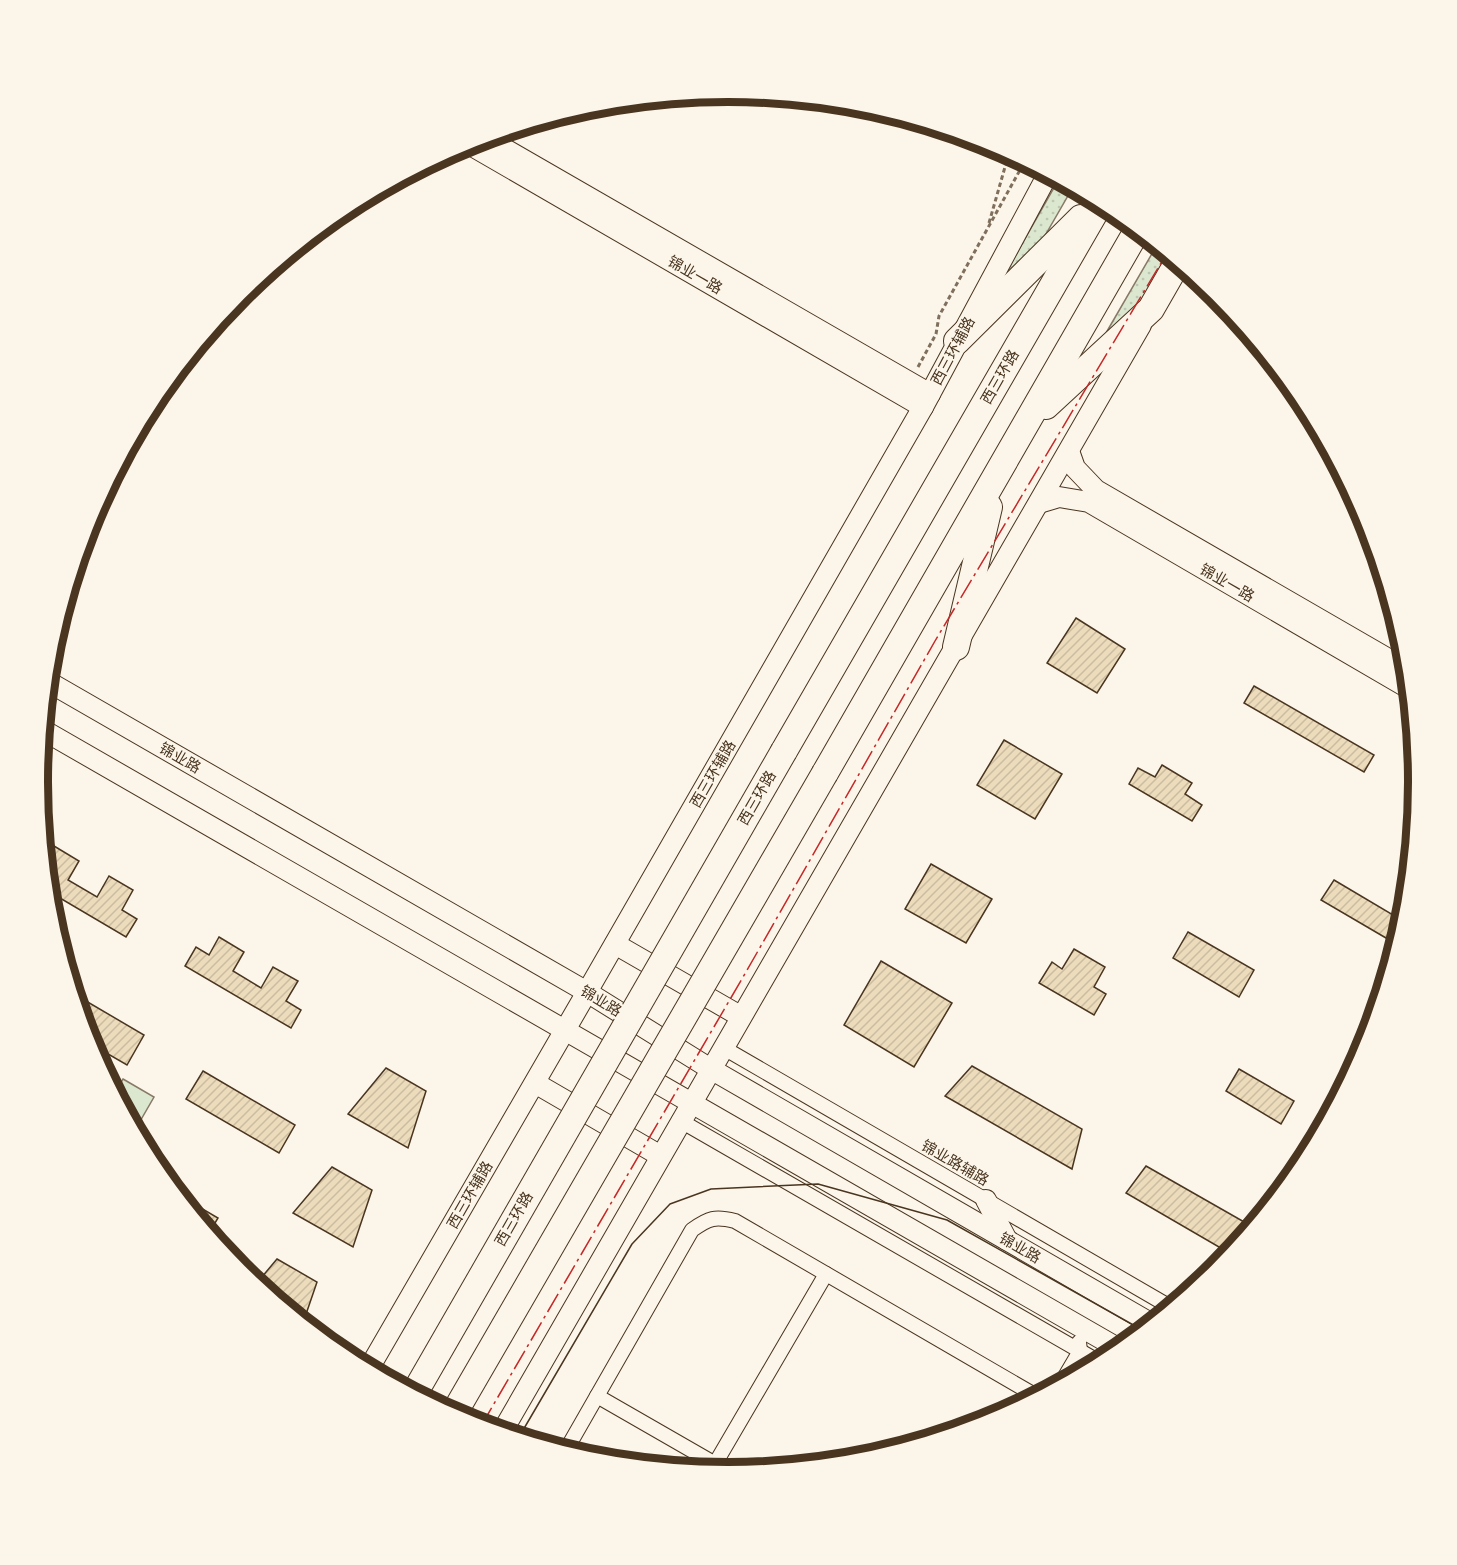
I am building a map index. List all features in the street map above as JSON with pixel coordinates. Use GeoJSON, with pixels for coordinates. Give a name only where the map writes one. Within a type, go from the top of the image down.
{"type":"FeatureCollection","features":[{"type":"Feature","properties":{"kind":"highway"},"geometry":{"type":"LineString","coordinates":[[957,341],[1093,208]]}},
{"type":"Feature","properties":{"kind":"highway","name":"西三环路"},"geometry":{"type":"LineString","coordinates":[[418,1388],[1095,209]]}},
{"type":"Feature","properties":{"kind":"highway"},"geometry":{"type":"LineString","coordinates":[[458,1406],[1134,236]]}},
{"type":"Feature","properties":{"kind":"highway"},"geometry":{"type":"LineString","coordinates":[[1028,423],[1151,309],[1174,269]]}},
{"type":"Feature","properties":{"kind":"highway"},"geometry":{"type":"LineString","coordinates":[[957,647],[994,481]]}},
{"type":"Feature","properties":{"kind":"main road","name":"锦业一路"},"geometry":{"type":"LineString","coordinates":[[496,144],[909,382],[926,400]]}},
{"type":"Feature","properties":{"kind":"main road","name":"锦业一路"},"geometry":{"type":"LineString","coordinates":[[479,150],[926,400]]}},
{"type":"Feature","properties":{"kind":"main road","name":"西三环辅路"},"geometry":{"type":"LineString","coordinates":[[373,1362],[926,400],[1045,180]]}},
{"type":"Feature","properties":{"kind":"main road"},"geometry":{"type":"LineString","coordinates":[[506,1425],[709,1068],[957,647],[1151,309]]}},
{"type":"Feature","properties":{"kind":"main road","name":"锦业一路"},"geometry":{"type":"LineString","coordinates":[[1069,451],[1076,468],[1096,490],[1398,665]]}},
{"type":"Feature","properties":{"kind":"main road","name":"锦业一路"},"geometry":{"type":"LineString","coordinates":[[1039,503],[1059,497],[1089,502],[1401,684]]}},
{"type":"Feature","properties":{"kind":"main road","name":"锦业路"},"geometry":{"type":"LineString","coordinates":[[55,685],[587,992],[709,1068],[1145,1320]]}},
{"type":"Feature","properties":{"kind":"main road"},"geometry":{"type":"LineString","coordinates":[[49,734],[1112,1345]]}},
{"type":"Feature","properties":{"kind":"main road"},"geometry":{"type":"LineString","coordinates":[[615,944],[740,1016]]}},
{"type":"Feature","properties":{"kind":"main road"},"geometry":{"type":"LineString","coordinates":[[535,1083],[659,1155]]}},
{"type":"Feature","properties":{"kind":"main road"},"geometry":{"type":"LineString","coordinates":[[986,1200],[1007,1240]]}},
{"type":"Feature","properties":{"kind":"street","name":"锦业路辅路"},"geometry":{"type":"LineString","coordinates":[[722,1047],[1165,1304]]}},
{"type":"Feature","properties":{"kind":"street"},"geometry":{"type":"LineString","coordinates":[[680,1120],[1092,1358]]}},
{"type":"Feature","properties":{"kind":"street"},"geometry":{"type":"LineString","coordinates":[[570,1444],[693,1230],[703,1222],[720,1217],[735,1221],[1030,1392]]}},
{"type":"Feature","properties":{"kind":"street"},"geometry":{"type":"LineString","coordinates":[[716,1463],[826,1274]]}},
{"type":"Feature","properties":{"kind":"street"},"geometry":{"type":"LineString","coordinates":[[1067,1373],[1080,1351],[1077,1325]]}},
{"type":"Feature","properties":{"kind":"street"},"geometry":{"type":"LineString","coordinates":[[597,1396],[713,1463]]}},
{"type":"Feature","properties":{"kind":"path"},"geometry":{"type":"LineString","coordinates":[[988,228],[1006,162]]}},
{"type":"Feature","properties":{"kind":"path"},"geometry":{"type":"LineString","coordinates":[[909,382],[936,334],[939,316],[1021,168]]}},
{"type":"Feature","properties":{"kind":"green space"},"geometry":{"type":"Polygon","coordinates":[[[1055,186],[1069,193],[1039,246],[1007,278],[1006,272],[1055,186]]]}},
{"type":"Feature","properties":{"kind":"green space"},"geometry":{"type":"Polygon","coordinates":[[[1153,251],[1166,262],[1145,298],[1106,333],[1153,251]]]}},
{"type":"Feature","properties":{"kind":"green space"},"geometry":{"type":"Polygon","coordinates":[[[123,1079],[154,1097],[139,1123],[139,1123],[119,1085],[123,1079]]]}},
{"type":"Feature","properties":{"kind":"building"},"geometry":{"type":"Polygon","coordinates":[[[1076,618],[1125,649],[1097,693],[1047,663],[1076,618]]]}},
{"type":"Feature","properties":{"kind":"building"},"geometry":{"type":"Polygon","coordinates":[[[1254,686],[1374,755],[1364,772],[1244,703],[1254,686]]]}},
{"type":"Feature","properties":{"kind":"building"},"geometry":{"type":"Polygon","coordinates":[[[1004,740],[1062,774],[1035,819],[977,785],[1004,740]]]}},
{"type":"Feature","properties":{"kind":"building"},"geometry":{"type":"Polygon","coordinates":[[[1162,765],[1192,783],[1185,794],[1202,805],[1192,821],[1129,784],[1138,768],[1155,777],[1162,765]]]}},
{"type":"Feature","properties":{"kind":"building"},"geometry":{"type":"Polygon","coordinates":[[[54,846],[79,861],[68,880],[97,897],[109,876],[133,890],[122,910],[137,919],[126,937],[58,897],[52,850],[54,846]]]}},
{"type":"Feature","properties":{"kind":"building"},"geometry":{"type":"Polygon","coordinates":[[[931,864],[992,899],[966,943],[905,909],[931,864]]]}},
{"type":"Feature","properties":{"kind":"building"},"geometry":{"type":"Polygon","coordinates":[[[1334,880],[1396,916],[1390,940],[1321,900],[1334,880]]]}},
{"type":"Feature","properties":{"kind":"building"},"geometry":{"type":"Polygon","coordinates":[[[1188,932],[1254,970],[1239,997],[1173,958],[1188,932]]]}},
{"type":"Feature","properties":{"kind":"building"},"geometry":{"type":"Polygon","coordinates":[[[219,937],[244,952],[233,971],[261,988],[273,967],[298,981],[286,1001],[301,1010],[291,1028],[185,966],[196,947],[209,955],[219,937]]]}},
{"type":"Feature","properties":{"kind":"building"},"geometry":{"type":"Polygon","coordinates":[[[1074,949],[1105,967],[1094,987],[1106,994],[1094,1015],[1039,983],[1052,962],[1062,969],[1074,949]]]}},
{"type":"Feature","properties":{"kind":"building"},"geometry":{"type":"Polygon","coordinates":[[[881,961],[952,1003],[914,1067],[844,1025],[881,961]]]}},
{"type":"Feature","properties":{"kind":"building"},"geometry":{"type":"Polygon","coordinates":[[[84,1000],[144,1035],[127,1065],[104,1052],[84,1000]]]}},
{"type":"Feature","properties":{"kind":"building"},"geometry":{"type":"Polygon","coordinates":[[[972,1066],[1082,1129],[1072,1169],[945,1096],[972,1066]]]}},
{"type":"Feature","properties":{"kind":"building"},"geometry":{"type":"Polygon","coordinates":[[[386,1068],[426,1091],[408,1148],[348,1114],[386,1068]]]}},
{"type":"Feature","properties":{"kind":"building"},"geometry":{"type":"Polygon","coordinates":[[[1239,1069],[1294,1101],[1281,1124],[1226,1091],[1239,1069]]]}},
{"type":"Feature","properties":{"kind":"building"},"geometry":{"type":"Polygon","coordinates":[[[203,1071],[295,1125],[279,1153],[186,1099],[203,1071]]]}},
{"type":"Feature","properties":{"kind":"building"},"geometry":{"type":"Polygon","coordinates":[[[1146,1166],[1246,1223],[1223,1249],[1126,1193],[1146,1166]]]}},
{"type":"Feature","properties":{"kind":"building"},"geometry":{"type":"Polygon","coordinates":[[[332,1167],[372,1190],[353,1247],[293,1213],[332,1167]]]}},
{"type":"Feature","properties":{"kind":"building"},"geometry":{"type":"Polygon","coordinates":[[[195,1205],[218,1218],[213,1226],[195,1205]]]}},
{"type":"Feature","properties":{"kind":"building"},"geometry":{"type":"Polygon","coordinates":[[[277,1259],[317,1282],[306,1315],[280,1294],[262,1277],[277,1259]]]}},
{"type":"Feature","properties":{"kind":"tram line"},"geometry":{"type":"LineString","coordinates":[[523,1431],[632,1244],[670,1204],[711,1189],[818,1184],[947,1220],[1136,1327]]}},
{"type":"Feature","properties":{"kind":"power"},"geometry":{"type":"LineString","coordinates":[[486,1418],[746,972],[935,641],[1163,260]]}}]}
